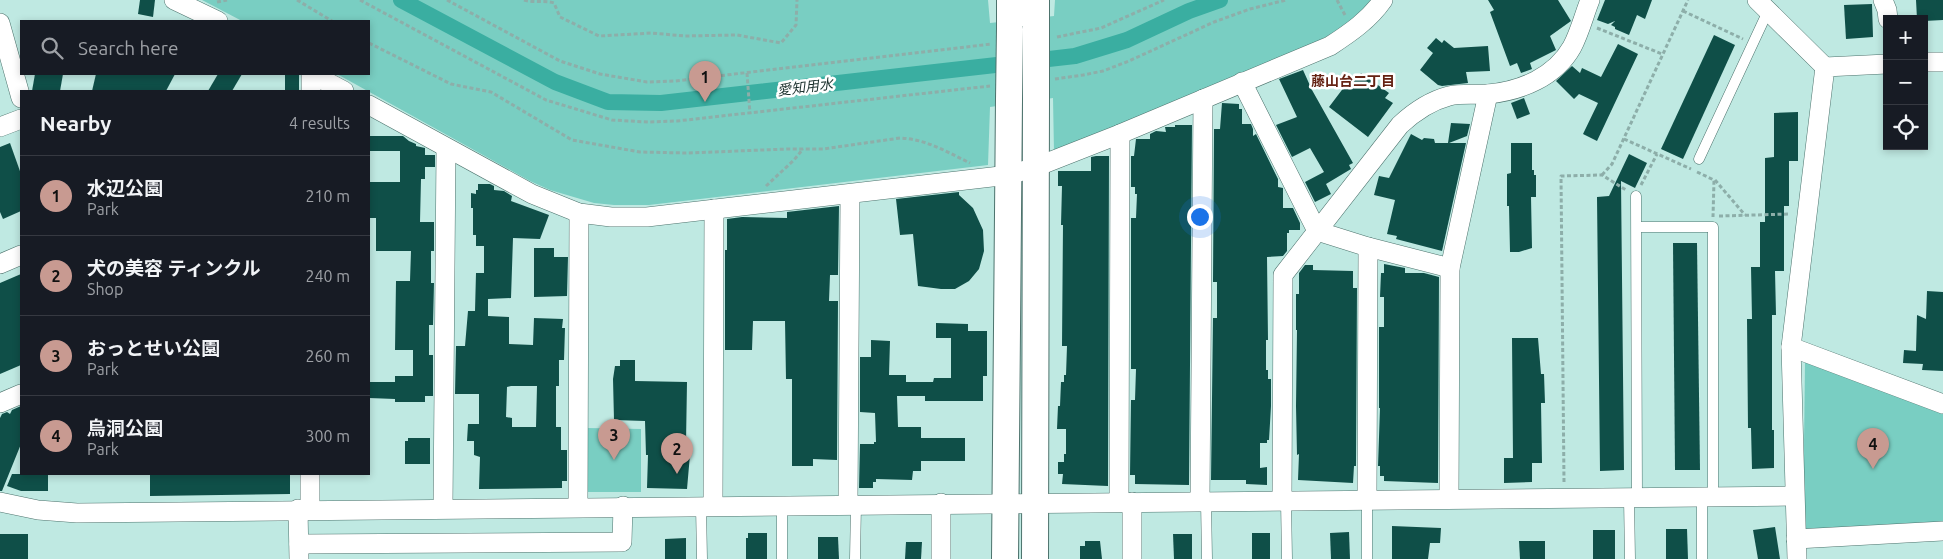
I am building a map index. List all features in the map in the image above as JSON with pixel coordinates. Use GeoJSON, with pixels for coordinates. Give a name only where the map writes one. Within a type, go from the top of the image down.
{"type":"FeatureCollection","features":[{"type":"Feature","properties":{"kind":"street"},"geometry":{"type":"LineString","coordinates":[[174,0],[216,20]]}},
{"type":"Feature","properties":{"kind":"street"},"geometry":{"type":"LineString","coordinates":[[1006,559],[1010,0]]}},
{"type":"Feature","properties":{"kind":"street"},"geometry":{"type":"LineString","coordinates":[[1035,559],[1036,0]]}},
{"type":"Feature","properties":{"kind":"street"},"geometry":{"type":"LineString","coordinates":[[370,106],[532,194],[579,213],[647,217],[1009,175],[1036,167],[1120,134],[1330,46],[1374,13],[1383,0]]}},
{"type":"Feature","properties":{"kind":"street"},"geometry":{"type":"LineString","coordinates":[[1284,501],[1283,275],[1400,125],[1412,114],[1425,106],[1450,96],[1488,94],[1523,87],[1541,78],[1564,58],[1572,46],[1590,0]]}},
{"type":"Feature","properties":{"kind":"street"},"geometry":{"type":"LineString","coordinates":[[1883,0],[1888,15]]}},
{"type":"Feature","properties":{"kind":"street"},"geometry":{"type":"LineString","coordinates":[[1762,6],[1825,67],[1883,64]]}},
{"type":"Feature","properties":{"kind":"street"},"geometry":{"type":"LineString","coordinates":[[0,23],[20,94]]}},
{"type":"Feature","properties":{"kind":"street"},"geometry":{"type":"LineString","coordinates":[[1928,62],[1943,62]]}},
{"type":"Feature","properties":{"kind":"street"},"geometry":{"type":"LineString","coordinates":[[1797,559],[1791,347],[1825,67]]}},
{"type":"Feature","properties":{"kind":"street"},"geometry":{"type":"LineString","coordinates":[[310,90],[311,75]]}},
{"type":"Feature","properties":{"kind":"street"},"geometry":{"type":"LineString","coordinates":[[313,75],[342,90]]}},
{"type":"Feature","properties":{"kind":"street"},"geometry":{"type":"LineString","coordinates":[[1242,82],[1317,230],[1368,247],[1450,268]]}},
{"type":"Feature","properties":{"kind":"street"},"geometry":{"type":"LineString","coordinates":[[1449,499],[1450,268],[1488,94]]}},
{"type":"Feature","properties":{"kind":"street"},"geometry":{"type":"LineString","coordinates":[[1202,99],[1203,501]]}},
{"type":"Feature","properties":{"kind":"street"},"geometry":{"type":"LineString","coordinates":[[0,127],[20,119]]}},
{"type":"Feature","properties":{"kind":"street"},"geometry":{"type":"LineString","coordinates":[[1120,134],[1125,502],[1132,559]]}},
{"type":"Feature","properties":{"kind":"street"},"geometry":{"type":"LineString","coordinates":[[443,508],[446,148]]}},
{"type":"Feature","properties":{"kind":"street"},"geometry":{"type":"LineString","coordinates":[[850,194],[852,504]]}},
{"type":"Feature","properties":{"kind":"street"},"geometry":{"type":"LineString","coordinates":[[707,506],[714,209]]}},
{"type":"Feature","properties":{"kind":"street"},"geometry":{"type":"LineString","coordinates":[[578,507],[579,213]]}},
{"type":"Feature","properties":{"kind":"street"},"geometry":{"type":"LineString","coordinates":[[1367,500],[1368,247]]}},
{"type":"Feature","properties":{"kind":"street"},"geometry":{"type":"LineString","coordinates":[[0,264],[20,255]]}},
{"type":"Feature","properties":{"kind":"street"},"geometry":{"type":"LineString","coordinates":[[1791,347],[1943,404]]}},
{"type":"Feature","properties":{"kind":"street"},"geometry":{"type":"LineString","coordinates":[[0,403],[20,394]]}},
{"type":"Feature","properties":{"kind":"street"},"geometry":{"type":"LineString","coordinates":[[310,475],[299,551],[622,542],[623,506]]}},
{"type":"Feature","properties":{"kind":"street"},"geometry":{"type":"LineString","coordinates":[[0,502],[38,510],[78,512],[1794,496]]}},
{"type":"Feature","properties":{"kind":"street"},"geometry":{"type":"LineString","coordinates":[[941,504],[941,559]]}},
{"type":"Feature","properties":{"kind":"street"},"geometry":{"type":"LineString","coordinates":[[1796,539],[1943,531]]}},
{"type":"Feature","properties":{"kind":"lane"},"geometry":{"type":"LineString","coordinates":[[1699,159],[1752,44],[1762,6]]}},
{"type":"Feature","properties":{"kind":"lane"},"geometry":{"type":"LineString","coordinates":[[1630,559],[1633,498],[1636,196]]}},
{"type":"Feature","properties":{"kind":"lane"},"geometry":{"type":"LineString","coordinates":[[1637,227],[1713,227],[1708,497],[1702,559]]}},
{"type":"Feature","properties":{"kind":"lane"},"geometry":{"type":"LineString","coordinates":[[1367,500],[1367,559]]}},
{"type":"Feature","properties":{"kind":"lane"},"geometry":{"type":"LineString","coordinates":[[1203,501],[1207,559]]}},
{"type":"Feature","properties":{"kind":"lane"},"geometry":{"type":"LineString","coordinates":[[1284,501],[1286,559]]}},
{"type":"Feature","properties":{"kind":"lane"},"geometry":{"type":"LineString","coordinates":[[852,504],[855,559]]}},
{"type":"Feature","properties":{"kind":"lane"},"geometry":{"type":"LineString","coordinates":[[782,505],[782,559]]}},
{"type":"Feature","properties":{"kind":"lane"},"geometry":{"type":"LineString","coordinates":[[702,559],[707,506]]}},
{"type":"Feature","properties":{"kind":"path"},"geometry":{"type":"LineString","coordinates":[[297,0],[330,20]]}},
{"type":"Feature","properties":{"kind":"path"},"geometry":{"type":"LineString","coordinates":[[360,0],[546,100],[612,120],[648,122],[750,114],[983,87]]}},
{"type":"Feature","properties":{"kind":"path"},"geometry":{"type":"LineString","coordinates":[[447,0],[560,61],[600,74],[647,82],[675,81],[747,73],[984,44]]}},
{"type":"Feature","properties":{"kind":"path"},"geometry":{"type":"LineString","coordinates":[[524,0],[536,2],[545,0],[554,3],[560,17],[599,36],[651,33],[685,36],[737,35],[781,43],[796,25],[798,0]]}},
{"type":"Feature","properties":{"kind":"path"},"geometry":{"type":"LineString","coordinates":[[1061,37],[1101,28],[1164,0]]}},
{"type":"Feature","properties":{"kind":"path"},"geometry":{"type":"LineString","coordinates":[[1058,79],[1103,71],[1214,22],[1250,9],[1286,0]]}},
{"type":"Feature","properties":{"kind":"path"},"geometry":{"type":"LineString","coordinates":[[1602,175],[1612,164],[1688,0]]}},
{"type":"Feature","properties":{"kind":"path"},"geometry":{"type":"LineString","coordinates":[[1683,11],[1752,44]]}},
{"type":"Feature","properties":{"kind":"path"},"geometry":{"type":"LineString","coordinates":[[1582,22],[1662,54]]}},
{"type":"Feature","properties":{"kind":"path"},"geometry":{"type":"LineString","coordinates":[[370,44],[451,84],[491,92],[572,140],[640,152],[686,153],[824,149],[912,138],[933,144],[971,163],[974,170]]}},
{"type":"Feature","properties":{"kind":"path"},"geometry":{"type":"LineString","coordinates":[[747,73],[750,114]]}},
{"type":"Feature","properties":{"kind":"path"},"geometry":{"type":"LineString","coordinates":[[1624,139],[1714,180],[1745,215]]}},
{"type":"Feature","properties":{"kind":"path"},"geometry":{"type":"LineString","coordinates":[[763,189],[803,149]]}},
{"type":"Feature","properties":{"kind":"path"},"geometry":{"type":"LineString","coordinates":[[1564,488],[1561,176],[1602,175],[1636,196],[1657,154]]}},
{"type":"Feature","properties":{"kind":"path"},"geometry":{"type":"LineString","coordinates":[[1713,227],[1714,180]]}},
{"type":"Feature","properties":{"kind":"path"},"geometry":{"type":"LineString","coordinates":[[1713,216],[1807,214]]}},
{"type":"Feature","properties":{"kind":"green space"},"geometry":{"type":"Polygon","coordinates":[[[202,0],[988,0],[990,23],[1054,16],[1055,0],[1374,0],[1342,27],[1306,47],[1054,152],[1053,98],[990,107],[988,165],[649,205],[594,203],[550,190],[530,181],[370,92],[370,90],[366,90],[339,75],[370,75],[370,20],[240,20],[202,0]]]}},
{"type":"Feature","properties":{"kind":"green space"},"geometry":{"type":"Polygon","coordinates":[[[1805,362],[1943,413],[1943,525],[1803,532],[1805,362]]]}},
{"type":"Feature","properties":{"kind":"green space"},"geometry":{"type":"Polygon","coordinates":[[[587,428],[641,429],[641,492],[586,492],[587,428]]]}},
{"type":"Feature","properties":{"kind":"building"},"geometry":{"type":"Polygon","coordinates":[[[140,0],[155,0],[153,17],[138,14],[140,0]]]}},
{"type":"Feature","properties":{"kind":"building"},"geometry":{"type":"Polygon","coordinates":[[[1488,0],[1558,0],[1571,21],[1550,36],[1556,50],[1530,63],[1532,69],[1521,73],[1517,63],[1510,66],[1490,12],[1494,10],[1488,0]]]}},
{"type":"Feature","properties":{"kind":"building"},"geometry":{"type":"Polygon","coordinates":[[[1605,0],[1652,0],[1645,19],[1637,15],[1629,35],[1615,29],[1611,25],[1615,21],[1608,24],[1597,20],[1605,0]]]}},
{"type":"Feature","properties":{"kind":"building"},"geometry":{"type":"Polygon","coordinates":[[[1916,0],[1943,0],[1943,20],[1928,21],[1928,15],[1917,15],[1916,0]]]}},
{"type":"Feature","properties":{"kind":"building"},"geometry":{"type":"Polygon","coordinates":[[[1872,4],[1873,37],[1846,39],[1844,5],[1872,4]]]}},
{"type":"Feature","properties":{"kind":"building"},"geometry":{"type":"Polygon","coordinates":[[[1714,35],[1735,45],[1683,159],[1661,149],[1714,35]]]}},
{"type":"Feature","properties":{"kind":"building"},"geometry":{"type":"Polygon","coordinates":[[[1436,38],[1442,43],[1444,40],[1454,48],[1488,46],[1490,71],[1466,72],[1468,83],[1438,85],[1420,70],[1433,53],[1427,48],[1436,38]]]}},
{"type":"Feature","properties":{"kind":"building"},"geometry":{"type":"Polygon","coordinates":[[[1618,44],[1638,54],[1597,141],[1583,134],[1598,103],[1579,94],[1574,99],[1556,81],[1572,66],[1580,73],[1582,68],[1601,77],[1618,44]]]}},
{"type":"Feature","properties":{"kind":"building"},"geometry":{"type":"Polygon","coordinates":[[[1303,70],[1312,90],[1353,163],[1349,165],[1351,169],[1326,184],[1331,194],[1315,202],[1305,182],[1324,172],[1310,148],[1292,157],[1276,125],[1297,117],[1279,79],[1303,70]]]}},
{"type":"Feature","properties":{"kind":"building"},"geometry":{"type":"Polygon","coordinates":[[[1361,73],[1389,93],[1385,98],[1393,103],[1368,137],[1329,107],[1354,74],[1358,77],[1361,73]]]}},
{"type":"Feature","properties":{"kind":"building"},"geometry":{"type":"Polygon","coordinates":[[[35,75],[63,75],[60,90],[32,90],[35,75]]]}},
{"type":"Feature","properties":{"kind":"building"},"geometry":{"type":"Polygon","coordinates":[[[96,75],[174,75],[167,90],[92,90],[96,75]]]}},
{"type":"Feature","properties":{"kind":"building"},"geometry":{"type":"Polygon","coordinates":[[[217,75],[241,75],[233,90],[209,90],[217,75]]]}},
{"type":"Feature","properties":{"kind":"building"},"geometry":{"type":"Polygon","coordinates":[[[285,75],[299,75],[299,90],[285,90],[285,75]]]}},
{"type":"Feature","properties":{"kind":"building"},"geometry":{"type":"Polygon","coordinates":[[[1524,98],[1530,114],[1517,119],[1511,103],[1524,98]]]}},
{"type":"Feature","properties":{"kind":"building"},"geometry":{"type":"Polygon","coordinates":[[[1222,103],[1239,104],[1239,109],[1242,109],[1242,124],[1251,124],[1253,136],[1256,134],[1278,179],[1278,187],[1283,188],[1283,208],[1293,208],[1300,223],[1300,230],[1289,230],[1289,233],[1287,233],[1287,251],[1283,256],[1267,257],[1268,340],[1266,340],[1266,370],[1268,370],[1268,379],[1271,379],[1271,406],[1269,440],[1267,440],[1267,443],[1260,443],[1260,468],[1267,467],[1267,485],[1246,484],[1246,480],[1211,480],[1213,318],[1217,318],[1217,282],[1213,282],[1214,129],[1220,129],[1222,103]]]}},
{"type":"Feature","properties":{"kind":"building"},"geometry":{"type":"Polygon","coordinates":[[[1798,112],[1798,161],[1789,161],[1789,206],[1784,206],[1784,271],[1775,271],[1776,315],[1772,315],[1772,430],[1774,430],[1774,468],[1752,469],[1751,428],[1748,428],[1747,319],[1752,319],[1751,267],[1760,267],[1760,222],[1765,222],[1765,158],[1774,157],[1774,113],[1798,112]]]}},
{"type":"Feature","properties":{"kind":"building"},"geometry":{"type":"Polygon","coordinates":[[[1451,123],[1470,124],[1467,136],[1449,143],[1466,143],[1442,251],[1396,239],[1397,236],[1387,234],[1395,200],[1374,195],[1379,176],[1389,178],[1411,134],[1422,140],[1424,138],[1434,139],[1435,143],[1448,143],[1451,123]]]}},
{"type":"Feature","properties":{"kind":"building"},"geometry":{"type":"Polygon","coordinates":[[[1175,125],[1192,125],[1189,485],[1135,484],[1135,475],[1130,475],[1131,400],[1135,400],[1136,369],[1131,369],[1131,218],[1136,218],[1137,194],[1135,194],[1135,187],[1131,187],[1131,156],[1134,156],[1136,139],[1150,139],[1150,134],[1156,131],[1166,132],[1165,127],[1175,127],[1175,125]]]}},
{"type":"Feature","properties":{"kind":"building"},"geometry":{"type":"Polygon","coordinates":[[[370,136],[403,136],[416,144],[416,146],[425,148],[425,155],[435,155],[435,167],[425,167],[425,179],[421,179],[420,222],[434,222],[434,251],[431,251],[431,283],[434,283],[433,325],[429,325],[429,355],[433,355],[433,396],[425,396],[425,402],[395,402],[395,399],[370,398],[370,382],[395,382],[395,376],[413,376],[413,350],[395,350],[396,281],[410,281],[411,251],[376,251],[376,218],[370,218],[370,182],[400,182],[400,151],[370,151],[370,136]]]}},
{"type":"Feature","properties":{"kind":"building"},"geometry":{"type":"Polygon","coordinates":[[[10,143],[20,171],[20,211],[3,219],[0,212],[0,147],[10,143]]]}},
{"type":"Feature","properties":{"kind":"building"},"geometry":{"type":"Polygon","coordinates":[[[1511,143],[1532,143],[1532,170],[1534,170],[1534,175],[1536,175],[1536,197],[1531,197],[1532,248],[1519,252],[1510,252],[1507,174],[1511,173],[1511,143]]]}},
{"type":"Feature","properties":{"kind":"building"},"geometry":{"type":"Polygon","coordinates":[[[1629,154],[1647,163],[1635,188],[1621,181],[1624,470],[1600,471],[1597,197],[1609,196],[1629,154]]]}},
{"type":"Feature","properties":{"kind":"building"},"geometry":{"type":"Polygon","coordinates":[[[1109,156],[1108,486],[1062,484],[1063,474],[1058,474],[1058,462],[1064,462],[1064,454],[1066,454],[1066,429],[1057,429],[1061,382],[1064,382],[1064,375],[1066,375],[1067,346],[1062,346],[1063,225],[1061,225],[1062,186],[1058,186],[1058,171],[1091,171],[1091,157],[1109,156]]]}},
{"type":"Feature","properties":{"kind":"building"},"geometry":{"type":"Polygon","coordinates":[[[478,184],[490,184],[494,186],[494,190],[504,191],[512,196],[511,201],[549,215],[540,239],[513,238],[511,298],[488,299],[488,316],[509,317],[509,344],[533,345],[534,318],[563,319],[562,328],[565,328],[564,360],[559,360],[559,386],[556,386],[556,427],[561,427],[561,450],[567,450],[567,481],[562,481],[562,488],[479,489],[480,457],[474,455],[474,441],[467,441],[468,424],[479,424],[479,394],[455,394],[456,346],[465,346],[468,311],[475,311],[476,273],[484,273],[484,246],[476,246],[476,235],[473,235],[473,208],[471,208],[471,193],[476,194],[476,190],[478,190],[478,184]],[[537,386],[507,387],[506,417],[512,418],[512,427],[536,427],[537,386]]]}},
{"type":"Feature","properties":{"kind":"building"},"geometry":{"type":"Polygon","coordinates":[[[959,192],[959,195],[973,208],[983,230],[984,251],[979,269],[969,281],[955,289],[918,286],[913,234],[900,235],[896,199],[959,192]]]}},
{"type":"Feature","properties":{"kind":"building"},"geometry":{"type":"Polygon","coordinates":[[[839,206],[838,275],[830,275],[829,301],[838,301],[837,460],[813,459],[813,466],[792,466],[792,379],[786,379],[785,321],[753,321],[752,350],[725,350],[725,250],[727,250],[727,219],[742,217],[787,218],[787,212],[839,206]]]}},
{"type":"Feature","properties":{"kind":"building"},"geometry":{"type":"Polygon","coordinates":[[[1673,243],[1697,243],[1700,470],[1675,470],[1673,243]]]}},
{"type":"Feature","properties":{"kind":"building"},"geometry":{"type":"Polygon","coordinates":[[[534,248],[554,248],[554,257],[568,257],[567,296],[534,297],[534,248]]]}},
{"type":"Feature","properties":{"kind":"building"},"geometry":{"type":"Polygon","coordinates":[[[1384,264],[1405,268],[1405,273],[1424,273],[1439,277],[1438,483],[1384,481],[1384,476],[1380,476],[1380,466],[1378,466],[1380,408],[1379,327],[1384,327],[1384,297],[1380,297],[1381,273],[1384,273],[1384,264]]]}},
{"type":"Feature","properties":{"kind":"building"},"geometry":{"type":"Polygon","coordinates":[[[1305,265],[1313,265],[1313,270],[1353,271],[1353,288],[1357,288],[1356,466],[1354,466],[1353,483],[1298,480],[1296,294],[1299,294],[1299,273],[1305,265]]]}},
{"type":"Feature","properties":{"kind":"building"},"geometry":{"type":"Polygon","coordinates":[[[20,274],[20,365],[0,374],[0,283],[20,274]]]}},
{"type":"Feature","properties":{"kind":"building"},"geometry":{"type":"Polygon","coordinates":[[[1927,291],[1943,292],[1943,371],[1922,370],[1923,364],[1903,363],[1904,350],[1916,351],[1917,315],[1926,319],[1927,291]]]}},
{"type":"Feature","properties":{"kind":"building"},"geometry":{"type":"Polygon","coordinates":[[[936,323],[968,324],[968,331],[987,331],[987,376],[983,376],[983,401],[925,401],[925,396],[897,396],[898,427],[921,427],[921,438],[965,438],[965,461],[921,461],[921,471],[913,471],[912,480],[876,479],[876,482],[873,482],[873,488],[859,488],[860,444],[874,444],[876,442],[875,413],[860,412],[860,357],[871,357],[871,340],[890,341],[889,375],[906,375],[906,382],[933,382],[934,378],[951,378],[951,338],[936,338],[936,323]]]}},
{"type":"Feature","properties":{"kind":"building"},"geometry":{"type":"Polygon","coordinates":[[[1512,338],[1538,338],[1541,374],[1544,374],[1545,403],[1541,403],[1542,463],[1532,463],[1532,482],[1504,483],[1504,458],[1513,458],[1512,338]]]}},
{"type":"Feature","properties":{"kind":"building"},"geometry":{"type":"Polygon","coordinates":[[[620,360],[635,360],[635,381],[687,382],[686,443],[691,443],[687,489],[647,488],[648,455],[646,455],[645,421],[614,420],[613,379],[615,366],[620,366],[620,360]]]}},
{"type":"Feature","properties":{"kind":"building"},"geometry":{"type":"Polygon","coordinates":[[[20,406],[20,446],[2,491],[0,491],[0,418],[2,414],[7,412],[10,414],[12,410],[20,406]]]}},
{"type":"Feature","properties":{"kind":"building"},"geometry":{"type":"Polygon","coordinates":[[[408,438],[430,438],[430,464],[405,464],[405,441],[408,441],[408,438]]]}},
{"type":"Feature","properties":{"kind":"building"},"geometry":{"type":"Polygon","coordinates":[[[12,474],[48,475],[48,491],[21,491],[7,486],[12,474]]]}},
{"type":"Feature","properties":{"kind":"building"},"geometry":{"type":"Polygon","coordinates":[[[150,475],[290,475],[290,494],[150,496],[150,475]]]}},
{"type":"Feature","properties":{"kind":"building"},"geometry":{"type":"Polygon","coordinates":[[[1392,526],[1441,528],[1440,543],[1430,543],[1428,559],[1392,559],[1392,526]]]}},
{"type":"Feature","properties":{"kind":"building"},"geometry":{"type":"Polygon","coordinates":[[[1775,527],[1780,559],[1758,559],[1753,530],[1775,527]]]}},
{"type":"Feature","properties":{"kind":"building"},"geometry":{"type":"Polygon","coordinates":[[[1666,529],[1687,529],[1688,559],[1666,559],[1666,529]]]}},
{"type":"Feature","properties":{"kind":"building"},"geometry":{"type":"Polygon","coordinates":[[[1593,530],[1615,530],[1615,559],[1593,559],[1593,530]]]}},
{"type":"Feature","properties":{"kind":"building"},"geometry":{"type":"Polygon","coordinates":[[[1349,532],[1350,559],[1331,559],[1330,533],[1349,532]]]}},
{"type":"Feature","properties":{"kind":"building"},"geometry":{"type":"Polygon","coordinates":[[[748,533],[767,533],[767,559],[746,559],[746,538],[748,538],[748,533]]]}},
{"type":"Feature","properties":{"kind":"building"},"geometry":{"type":"Polygon","coordinates":[[[1252,533],[1270,533],[1270,559],[1252,559],[1252,533]]]}},
{"type":"Feature","properties":{"kind":"building"},"geometry":{"type":"Polygon","coordinates":[[[0,534],[28,534],[28,559],[0,559],[0,534]]]}},
{"type":"Feature","properties":{"kind":"building"},"geometry":{"type":"Polygon","coordinates":[[[1173,534],[1192,534],[1192,559],[1174,559],[1173,534]]]}},
{"type":"Feature","properties":{"kind":"building"},"geometry":{"type":"Polygon","coordinates":[[[818,537],[838,537],[839,559],[818,559],[818,537]]]}},
{"type":"Feature","properties":{"kind":"building"},"geometry":{"type":"Polygon","coordinates":[[[686,538],[686,559],[665,559],[665,539],[686,538]]]}},
{"type":"Feature","properties":{"kind":"building"},"geometry":{"type":"Polygon","coordinates":[[[1085,541],[1100,541],[1102,559],[1080,559],[1080,546],[1085,546],[1085,541]]]}},
{"type":"Feature","properties":{"kind":"building"},"geometry":{"type":"Polygon","coordinates":[[[1519,541],[1545,541],[1545,559],[1520,559],[1519,541]]]}},
{"type":"Feature","properties":{"kind":"building"},"geometry":{"type":"Polygon","coordinates":[[[906,542],[922,542],[921,559],[905,559],[906,542]]]}},
{"type":"Feature","properties":{"kind":"waterway","name":"愛知用水"},"geometry":{"type":"LineString","coordinates":[[401,0],[555,82],[608,102],[661,103],[1075,56],[1127,40],[1189,11],[1220,0]]}},
{"type":"Feature","properties":{"kind":"place","name":"水辺公園"},"geometry":{"type":"Point","coordinates":[705,102]}},
{"type":"Feature","properties":{"kind":"place","name":"おっとせい公園"},"geometry":{"type":"Point","coordinates":[614,460]}},
{"type":"Feature","properties":{"kind":"place","name":"烏洞公園"},"geometry":{"type":"Point","coordinates":[1873,469]}},
{"type":"Feature","properties":{"kind":"place","name":"犬の美容 ティンクル"},"geometry":{"type":"Point","coordinates":[677,474]}},
{"type":"Feature","properties":{"kind":"district","name":"藤山台二丁目"},"geometry":{"type":"Point","coordinates":[1353,81]}}]}
